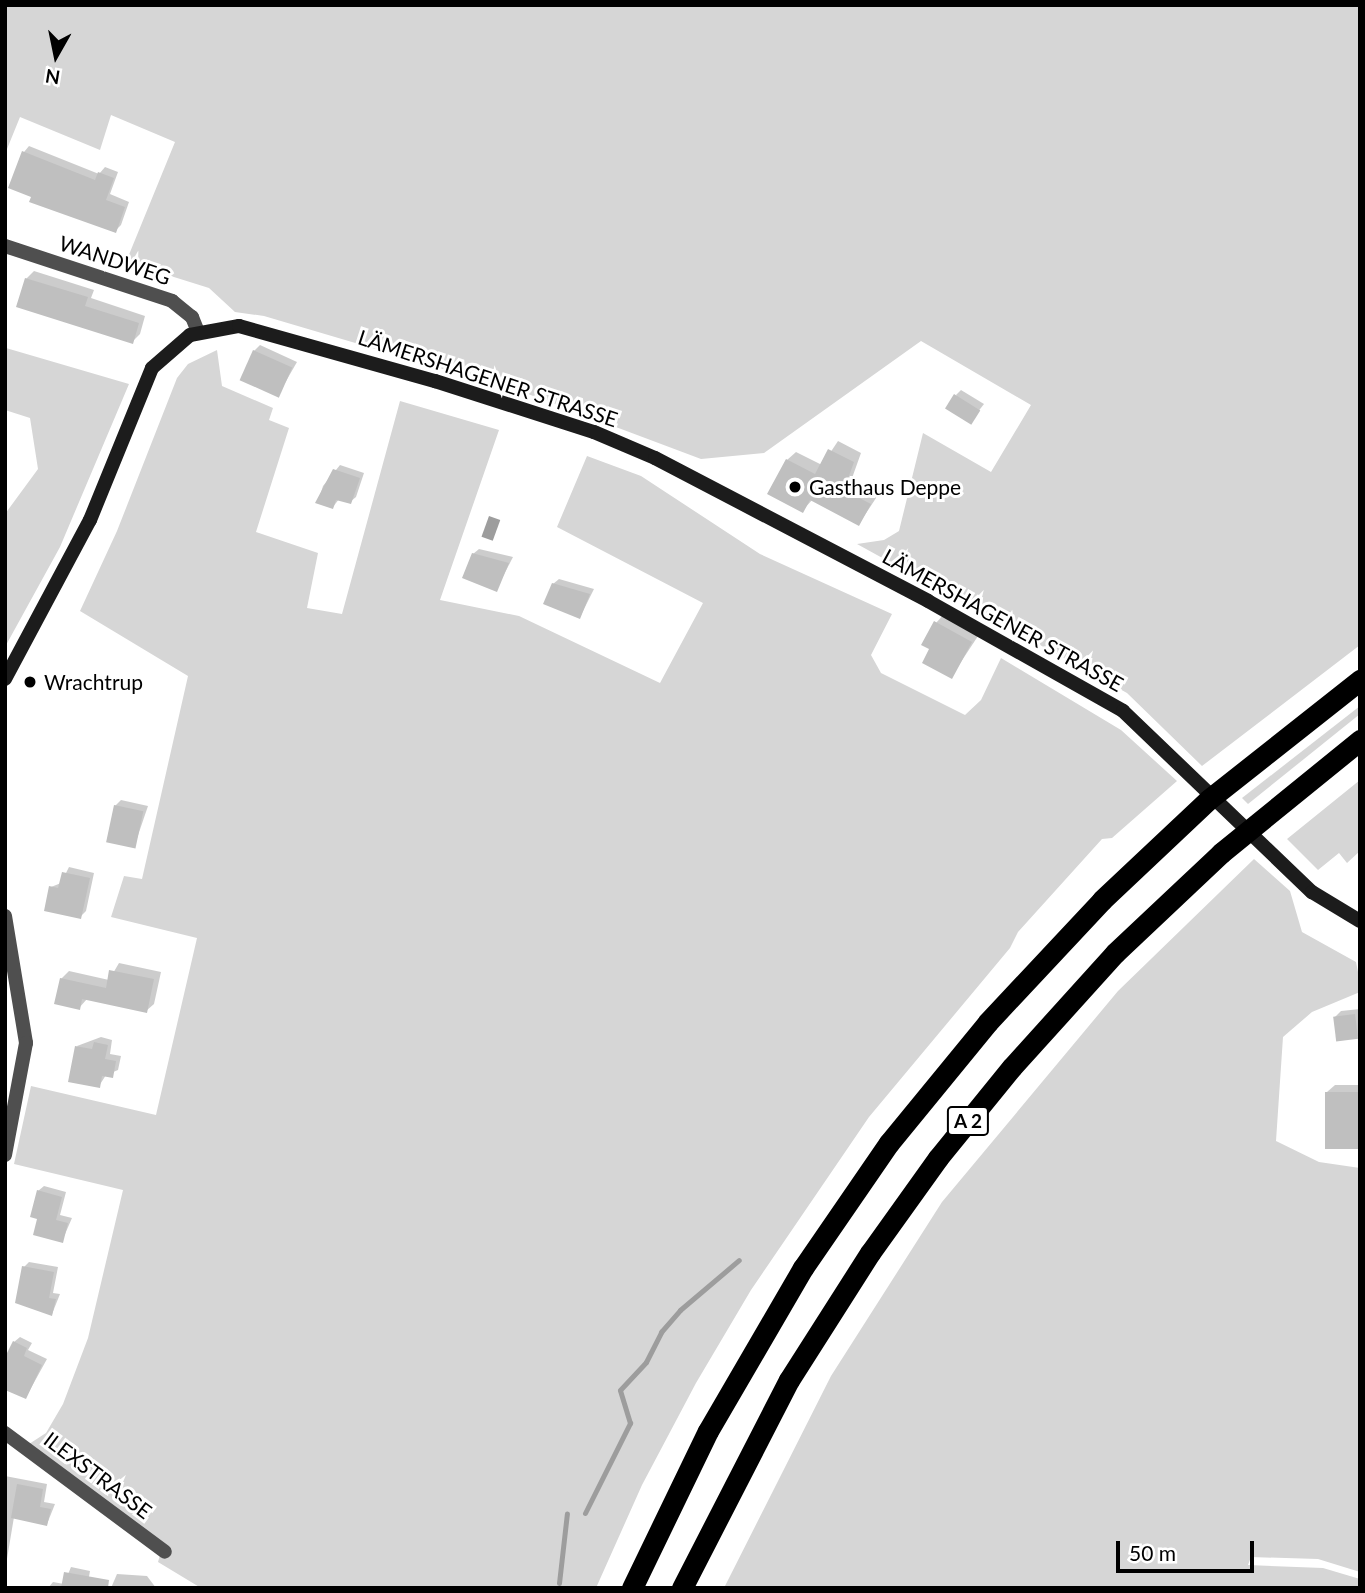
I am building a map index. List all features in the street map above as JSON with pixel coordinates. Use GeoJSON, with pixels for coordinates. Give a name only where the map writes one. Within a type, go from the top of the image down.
{"type":"FeatureCollection","features":[{"type":"Feature","properties":{"kind":"highway","name":"A 2"},"geometry":{"type":"LineString","coordinates":[[632,1588],[708,1431],[803,1268],[889,1143],[988,1022],[1102,900],[1209,800],[1360,680]]}},
{"type":"Feature","properties":{"kind":"highway","name":"A 2"},"geometry":{"type":"LineString","coordinates":[[682,1588],[789,1380],[870,1253],[938,1158],[1012,1067],[1115,953],[1221,853],[1360,740]]}},
{"type":"Feature","properties":{"kind":"main road","name":"LÄMERSHAGENER STRASSE"},"geometry":{"type":"LineString","coordinates":[[5,679],[86,528],[152,368],[173,346],[198,332],[239,326],[298,340],[535,411],[629,446],[1065,675],[1123,711],[1329,906],[1360,922]]}},
{"type":"Feature","properties":{"kind":"street","name":"WANDWEG"},"geometry":{"type":"LineString","coordinates":[[5,246],[172,300],[192,317],[198,332]]}},
{"type":"Feature","properties":{"kind":"street"},"geometry":{"type":"LineString","coordinates":[[5,916],[26,1043],[5,1155]]}},
{"type":"Feature","properties":{"kind":"street","name":"ILEXSTRASSE"},"geometry":{"type":"LineString","coordinates":[[5,1433],[165,1552]]}},
{"type":"Feature","properties":{"kind":"shaded area"},"geometry":{"type":"Polygon","coordinates":[[[5,5],[1360,5],[1360,645],[1202,766],[1127,693],[857,544],[884,540],[899,531],[923,433],[991,472],[1031,405],[921,341],[764,453],[701,459],[528,394],[264,316],[235,312],[209,288],[126,262],[175,142],[111,115],[100,150],[20,117],[5,154],[5,5]]]}},
{"type":"Feature","properties":{"kind":"shaded area"},"geometry":{"type":"Polygon","coordinates":[[[6,348],[129,384],[60,547],[5,647],[5,514],[38,469],[30,418],[5,410],[6,348]]]}},
{"type":"Feature","properties":{"kind":"shaded area"},"geometry":{"type":"Polygon","coordinates":[[[217,350],[222,386],[273,408],[269,420],[289,428],[256,532],[318,553],[307,608],[342,614],[400,401],[499,430],[440,600],[519,616],[660,683],[703,603],[557,527],[587,456],[641,476],[760,554],[892,614],[871,655],[881,673],[965,715],[981,700],[1001,658],[1121,730],[1177,781],[1112,838],[1102,839],[1018,932],[1010,948],[869,1117],[751,1290],[696,1383],[642,1485],[596,1588],[201,1588],[158,1562],[160,1555],[29,1444],[46,1433],[63,1404],[88,1338],[123,1190],[14,1164],[31,1086],[156,1115],[197,938],[111,917],[124,876],[142,879],[188,676],[80,611],[117,531],[177,378],[188,364],[217,350]]]}},
{"type":"Feature","properties":{"kind":"shaded area"},"geometry":{"type":"Polygon","coordinates":[[[489,516],[500,520],[493,541],[481,537],[489,516]]]}},
{"type":"Feature","properties":{"kind":"shaded area"},"geometry":{"type":"Polygon","coordinates":[[[1360,706],[1360,714],[1248,804],[1242,798],[1360,706]]]}},
{"type":"Feature","properties":{"kind":"shaded area"},"geometry":{"type":"Polygon","coordinates":[[[1360,780],[1360,851],[1347,863],[1339,853],[1318,870],[1287,839],[1360,780]]]}},
{"type":"Feature","properties":{"kind":"shaded area"},"geometry":{"type":"Polygon","coordinates":[[[1254,859],[1290,891],[1302,932],[1356,962],[1360,982],[1360,992],[1312,1012],[1283,1037],[1276,1141],[1319,1162],[1360,1168],[1360,1572],[1318,1559],[1251,1557],[1248,1565],[1323,1568],[1360,1579],[1360,1588],[724,1588],[831,1376],[942,1202],[1118,991],[1254,859]]]}},
{"type":"Feature","properties":{"kind":"building"},"geometry":{"type":"Polygon","coordinates":[[[22,151],[95,180],[98,172],[114,178],[106,200],[125,207],[116,233],[29,202],[31,197],[8,188],[22,151]]]}},
{"type":"Feature","properties":{"kind":"building"},"geometry":{"type":"Polygon","coordinates":[[[25,278],[88,297],[85,306],[139,323],[133,344],[16,307],[25,278]]]}},
{"type":"Feature","properties":{"kind":"building"},"geometry":{"type":"Polygon","coordinates":[[[253,350],[292,367],[279,398],[240,380],[253,350]]]}},
{"type":"Feature","properties":{"kind":"building"},"geometry":{"type":"Polygon","coordinates":[[[954,394],[980,410],[971,425],[945,408],[954,394]]]}},
{"type":"Feature","properties":{"kind":"building"},"geometry":{"type":"Polygon","coordinates":[[[828,449],[854,462],[844,490],[871,504],[859,526],[810,500],[803,513],[767,494],[786,459],[815,474],[828,449]]]}},
{"type":"Feature","properties":{"kind":"building"},"geometry":{"type":"Polygon","coordinates":[[[333,469],[360,478],[351,504],[336,500],[333,509],[315,503],[333,469]]]}},
{"type":"Feature","properties":{"kind":"building"},"geometry":{"type":"Polygon","coordinates":[[[472,553],[509,563],[497,592],[462,578],[472,553]]]}},
{"type":"Feature","properties":{"kind":"building"},"geometry":{"type":"Polygon","coordinates":[[[552,583],[590,594],[580,619],[543,604],[552,583]]]}},
{"type":"Feature","properties":{"kind":"building"},"geometry":{"type":"Polygon","coordinates":[[[934,621],[972,642],[952,679],[922,663],[929,649],[921,645],[934,621]]]}},
{"type":"Feature","properties":{"kind":"building"},"geometry":{"type":"Polygon","coordinates":[[[114,805],[143,811],[135,848],[106,842],[114,805]]]}},
{"type":"Feature","properties":{"kind":"building"},"geometry":{"type":"Polygon","coordinates":[[[62,872],[90,878],[81,919],[44,911],[49,886],[58,888],[62,872]]]}},
{"type":"Feature","properties":{"kind":"building"},"geometry":{"type":"Polygon","coordinates":[[[109,970],[154,979],[147,1013],[82,999],[80,1010],[54,1004],[60,978],[106,988],[109,970]]]}},
{"type":"Feature","properties":{"kind":"building"},"geometry":{"type":"Polygon","coordinates":[[[1355,1014],[1358,1039],[1336,1041],[1333,1017],[1355,1014]]]}},
{"type":"Feature","properties":{"kind":"building"},"geometry":{"type":"Polygon","coordinates":[[[94,1042],[108,1045],[105,1059],[116,1061],[113,1078],[102,1076],[100,1088],[68,1082],[75,1046],[92,1049],[94,1042]]]}},
{"type":"Feature","properties":{"kind":"building"},"geometry":{"type":"Polygon","coordinates":[[[1325,1092],[1360,1092],[1360,1149],[1325,1149],[1325,1092]]]}},
{"type":"Feature","properties":{"kind":"building"},"geometry":{"type":"Polygon","coordinates":[[[37,1190],[62,1197],[56,1220],[68,1223],[63,1243],[33,1235],[37,1219],[30,1217],[37,1190]]]}},
{"type":"Feature","properties":{"kind":"building"},"geometry":{"type":"Polygon","coordinates":[[[22,1266],[54,1272],[49,1298],[56,1299],[52,1316],[15,1303],[22,1266]]]}},
{"type":"Feature","properties":{"kind":"building"},"geometry":{"type":"Polygon","coordinates":[[[13,1341],[27,1348],[24,1356],[42,1365],[26,1399],[5,1390],[5,1357],[13,1341]]]}},
{"type":"Feature","properties":{"kind":"building"},"geometry":{"type":"Polygon","coordinates":[[[17,1484],[43,1489],[40,1507],[51,1509],[47,1526],[11,1518],[17,1484]]]}},
{"type":"Feature","properties":{"kind":"building"},"geometry":{"type":"Polygon","coordinates":[[[64,1572],[109,1580],[108,1588],[61,1588],[64,1572]]]}},
{"type":"Feature","properties":{"kind":"waterway"},"geometry":{"type":"LineString","coordinates":[[585,1513],[630,1423],[620,1390],[646,1362],[661,1332],[680,1310],[739,1260]]}},
{"type":"Feature","properties":{"kind":"waterway"},"geometry":{"type":"LineString","coordinates":[[559,1583],[567,1513]]}},
{"type":"Feature","properties":{"kind":"place","name":"Gasthaus Deppe"},"geometry":{"type":"Point","coordinates":[795,487]}},
{"type":"Feature","properties":{"kind":"place","name":"Wrachtrup"},"geometry":{"type":"Point","coordinates":[30,682]}}]}
